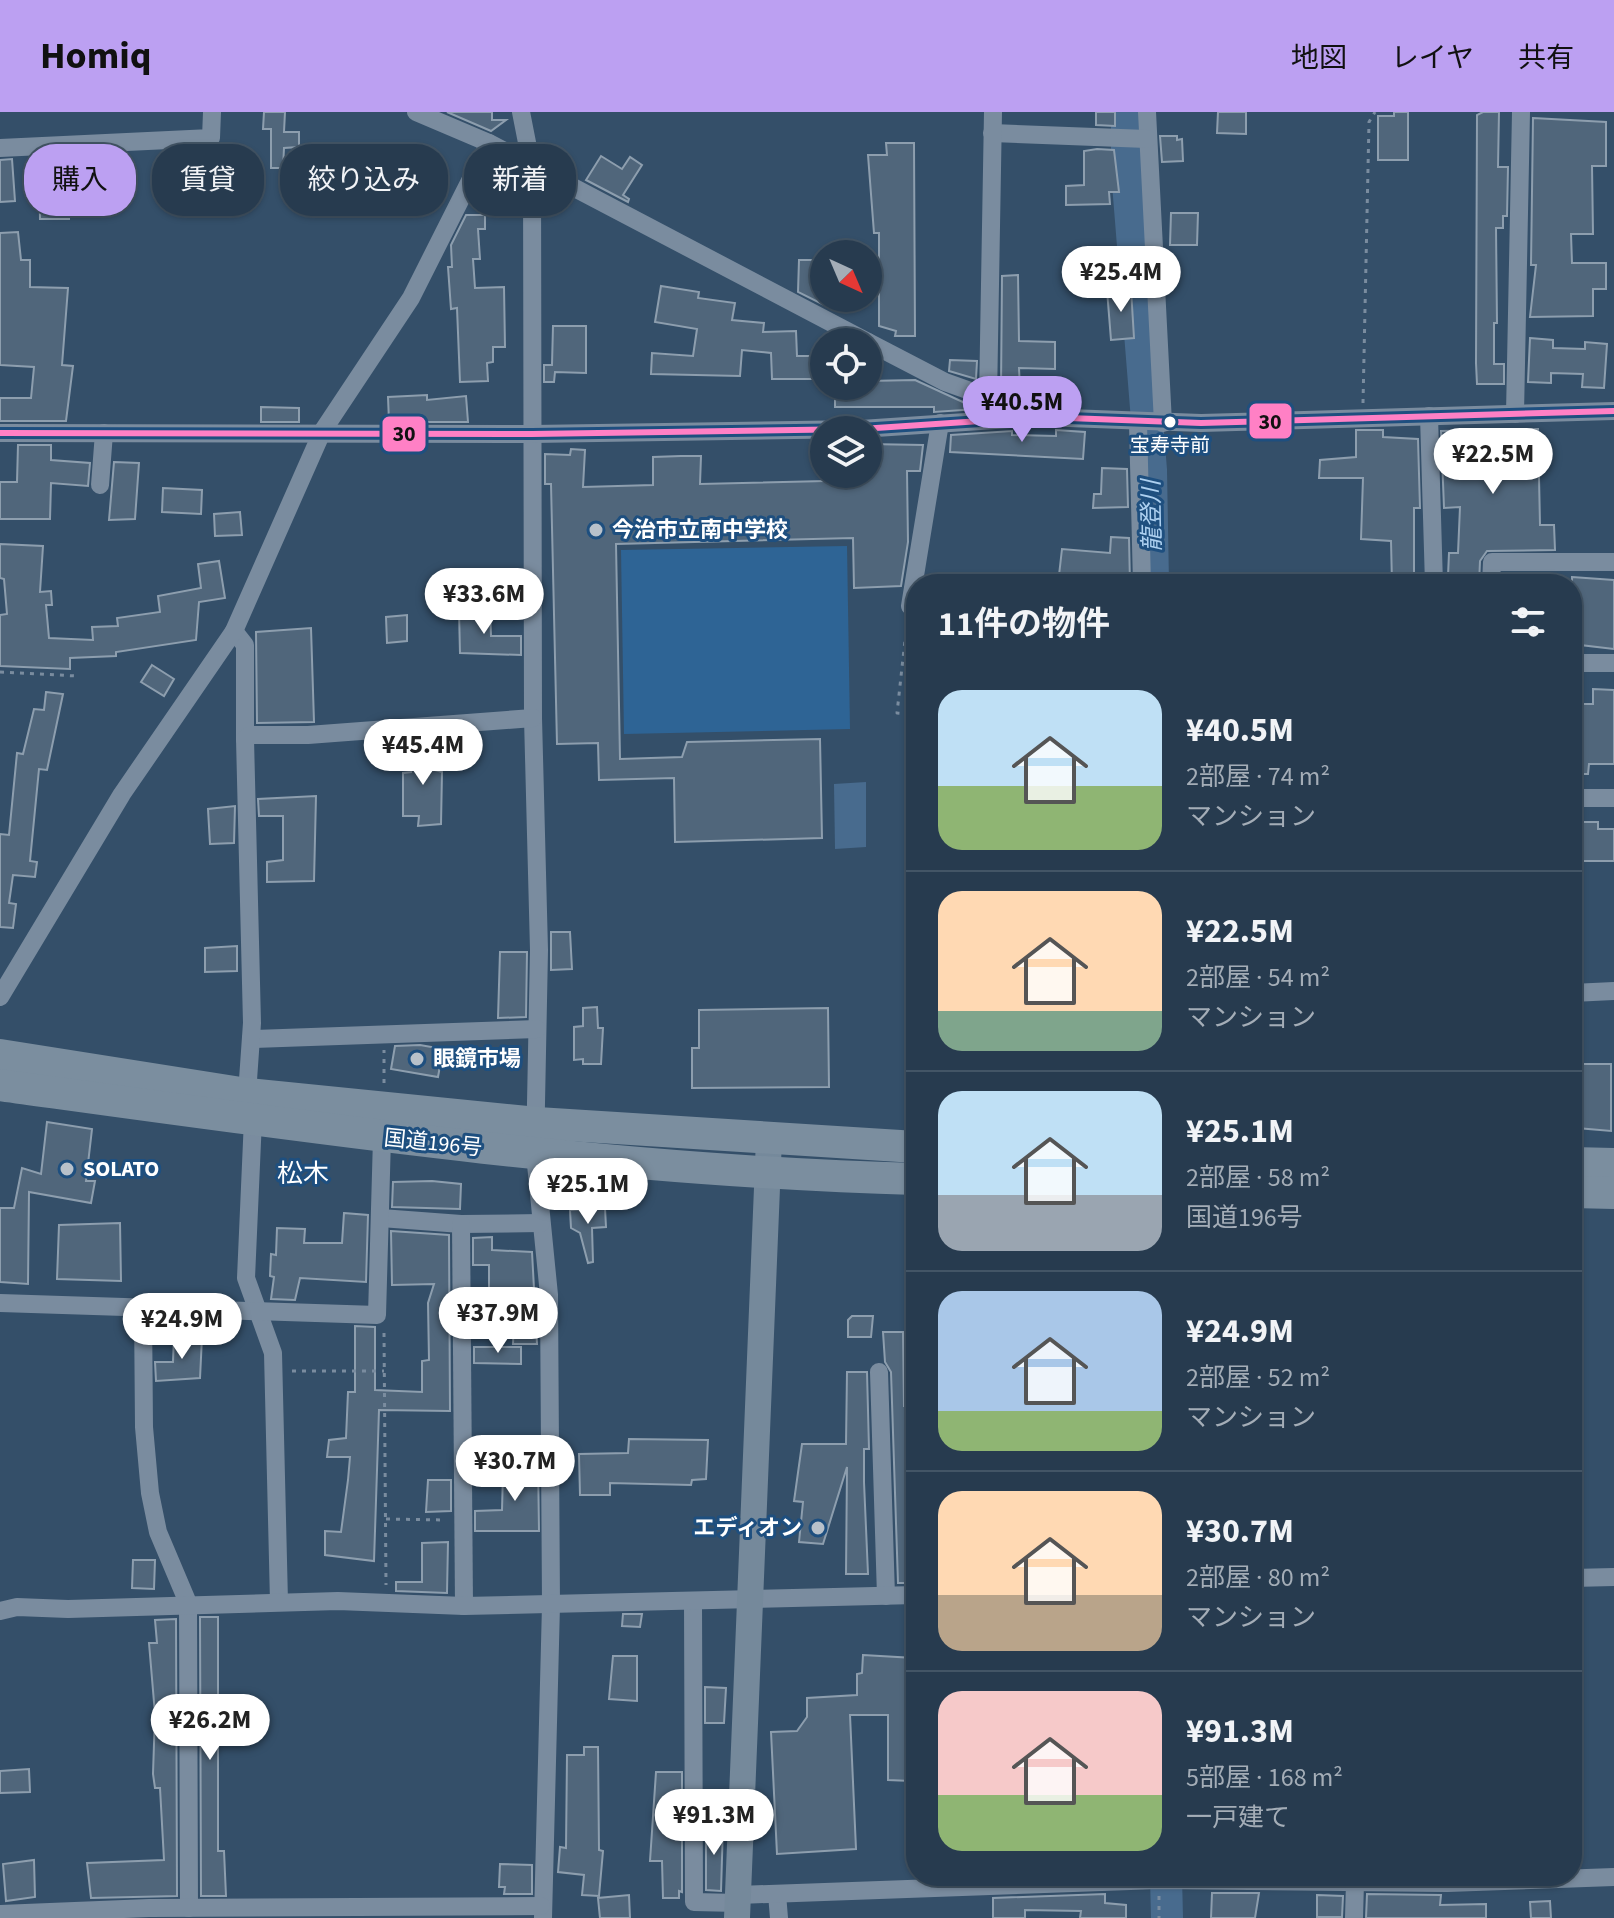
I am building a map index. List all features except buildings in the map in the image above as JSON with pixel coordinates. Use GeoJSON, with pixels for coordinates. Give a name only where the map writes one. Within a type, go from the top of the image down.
{"type":"FeatureCollection","features":[{"type":"Feature","properties":{"kind":"highway","name":"国道196号"},"geometry":{"type":"LineString","coordinates":[[0,1055],[250,1107]]}},
{"type":"Feature","properties":{"kind":"highway","name":"国道196号"},"geometry":{"type":"LineString","coordinates":[[0,1085],[250,1107],[536,1139],[767,1175],[906,1179]]}},
{"type":"Feature","properties":{"kind":"highway","name":"国道196号"},"geometry":{"type":"LineString","coordinates":[[536,1139],[769,1139],[906,1146]]}},
{"type":"Feature","properties":{"kind":"highway"},"geometry":{"type":"LineString","coordinates":[[1582,1163],[1614,1164]]}},
{"type":"Feature","properties":{"kind":"highway"},"geometry":{"type":"LineString","coordinates":[[1582,1192],[1614,1193]]}},
{"type":"Feature","properties":{"kind":"street"},"geometry":{"type":"LineString","coordinates":[[0,148],[211,138],[212,112]]}},
{"type":"Feature","properties":{"kind":"street"},"geometry":{"type":"LineString","coordinates":[[0,997],[122,794],[234,631],[322,432],[411,298],[489,143],[416,112]]}},
{"type":"Feature","properties":{"kind":"street"},"geometry":{"type":"LineString","coordinates":[[521,112],[527,144]]}},
{"type":"Feature","properties":{"kind":"street"},"geometry":{"type":"LineString","coordinates":[[988,399],[993,112]]}},
{"type":"Feature","properties":{"kind":"street"},"geometry":{"type":"LineString","coordinates":[[1147,112],[1163,423]]}},
{"type":"Feature","properties":{"kind":"street"},"geometry":{"type":"LineString","coordinates":[[1515,414],[1521,112]]}},
{"type":"Feature","properties":{"kind":"street"},"geometry":{"type":"LineString","coordinates":[[992,133],[1147,139]]}},
{"type":"Feature","properties":{"kind":"street"},"geometry":{"type":"LineString","coordinates":[[576,191],[841,328]]}},
{"type":"Feature","properties":{"kind":"street"},"geometry":{"type":"LineString","coordinates":[[0,1914],[57,1915],[189,1908],[290,1913],[542,1912],[551,1605],[549,1295],[536,1139],[532,216]]}},
{"type":"Feature","properties":{"kind":"street"},"geometry":{"type":"LineString","coordinates":[[882,349],[945,382],[1042,417]]}},
{"type":"Feature","properties":{"kind":"street"},"geometry":{"type":"LineString","coordinates":[[0,433],[532,434],[861,429],[1042,417],[1163,423],[1614,411]]}},
{"type":"Feature","properties":{"kind":"street"},"geometry":{"type":"LineString","coordinates":[[1429,416],[1434,574]]}},
{"type":"Feature","properties":{"kind":"street"},"geometry":{"type":"LineString","coordinates":[[918,574],[940,423]]}},
{"type":"Feature","properties":{"kind":"street"},"geometry":{"type":"LineString","coordinates":[[1138,423],[1142,574]]}},
{"type":"Feature","properties":{"kind":"street"},"geometry":{"type":"LineString","coordinates":[[100,485],[104,433]]}},
{"type":"Feature","properties":{"kind":"street"},"geometry":{"type":"LineString","coordinates":[[1491,574],[1492,562],[1614,562]]}},
{"type":"Feature","properties":{"kind":"street"},"geometry":{"type":"LineString","coordinates":[[234,631],[245,645],[251,889],[246,1278],[273,1353],[279,1602]]}},
{"type":"Feature","properties":{"kind":"street"},"geometry":{"type":"LineString","coordinates":[[1582,663],[1614,663]]}},
{"type":"Feature","properties":{"kind":"street"},"geometry":{"type":"LineString","coordinates":[[245,739],[250,735],[308,735],[533,718]]}},
{"type":"Feature","properties":{"kind":"street"},"geometry":{"type":"LineString","coordinates":[[1582,798],[1614,798]]}},
{"type":"Feature","properties":{"kind":"street"},"geometry":{"type":"LineString","coordinates":[[1582,993],[1614,991]]}},
{"type":"Feature","properties":{"kind":"street"},"geometry":{"type":"LineString","coordinates":[[251,1039],[537,1029]]}},
{"type":"Feature","properties":{"kind":"street"},"geometry":{"type":"LineString","coordinates":[[0,1303],[377,1315],[383,1123]]}},
{"type":"Feature","properties":{"kind":"street"},"geometry":{"type":"LineString","coordinates":[[738,1905],[769,1139]]}},
{"type":"Feature","properties":{"kind":"street"},"geometry":{"type":"LineString","coordinates":[[381,1218],[461,1224],[541,1223]]}},
{"type":"Feature","properties":{"kind":"street"},"geometry":{"type":"LineString","coordinates":[[461,1224],[464,1606]]}},
{"type":"Feature","properties":{"kind":"street"},"geometry":{"type":"LineString","coordinates":[[143,1308],[144,1427],[150,1493],[158,1532],[188,1603],[189,1908]]}},
{"type":"Feature","properties":{"kind":"street"},"geometry":{"type":"LineString","coordinates":[[879,1372],[886,1596]]}},
{"type":"Feature","properties":{"kind":"street"},"geometry":{"type":"LineString","coordinates":[[1582,1578],[1614,1577]]}},
{"type":"Feature","properties":{"kind":"street"},"geometry":{"type":"LineString","coordinates":[[0,1611],[17,1607],[68,1609],[188,1603],[464,1606],[906,1595]]}},
{"type":"Feature","properties":{"kind":"street"},"geometry":{"type":"LineString","coordinates":[[693,1601],[694,1902],[738,1905],[777,1894],[995,1886]]}},
{"type":"Feature","properties":{"kind":"street"},"geometry":{"type":"LineString","coordinates":[[1582,1878],[1614,1877]]}},
{"type":"Feature","properties":{"kind":"street"},"geometry":{"type":"LineString","coordinates":[[1354,1918],[1355,1886]]}},
{"type":"Feature","properties":{"kind":"street"},"geometry":{"type":"LineString","coordinates":[[777,1894],[779,1918]]}},
{"type":"Feature","properties":{"kind":"path"},"geometry":{"type":"LineString","coordinates":[[1362,418],[1369,133],[1375,112]]}},
{"type":"Feature","properties":{"kind":"path"},"geometry":{"type":"LineString","coordinates":[[906,653],[897,713],[906,713]]}},
{"type":"Feature","properties":{"kind":"path"},"geometry":{"type":"LineString","coordinates":[[0,672],[77,676]]}},
{"type":"Feature","properties":{"kind":"path"},"geometry":{"type":"LineString","coordinates":[[383,1123],[384,1035]]}},
{"type":"Feature","properties":{"kind":"path"},"geometry":{"type":"LineString","coordinates":[[377,1315],[384,1324],[386,1603]]}},
{"type":"Feature","properties":{"kind":"path"},"geometry":{"type":"LineString","coordinates":[[274,1371],[384,1371]]}},
{"type":"Feature","properties":{"kind":"path"},"geometry":{"type":"LineString","coordinates":[[386,1519],[464,1520]]}},
{"type":"Feature","properties":{"kind":"shaded area"},"geometry":{"type":"Polygon","coordinates":[[[847,546],[850,729],[624,734],[621,550],[847,546]]]}},
{"type":"Feature","properties":{"kind":"shaded area"},"geometry":{"type":"Polygon","coordinates":[[[866,782],[866,847],[835,849],[834,784],[866,782]]]}},
{"type":"Feature","properties":{"kind":"waterway","name":"龍登川"},"geometry":{"type":"LineString","coordinates":[[1127,112],[1127,171],[1151,470],[1153,574]]}},
{"type":"Feature","properties":{"kind":"waterway","name":"龍登川"},"geometry":{"type":"LineString","coordinates":[[1166,1886],[1167,1918]]}},
{"type":"Feature","properties":{"kind":"transit line","name":"30"},"geometry":{"type":"LineString","coordinates":[[0,433],[532,434],[861,429],[1042,417],[1201,423],[1614,411]]}},
{"type":"Feature","properties":{"kind":"place","name":"宝寿寺前"},"geometry":{"type":"Point","coordinates":[1170,422]}},
{"type":"Feature","properties":{"kind":"place","name":"今治市立南中学校"},"geometry":{"type":"Point","coordinates":[596,530]}},
{"type":"Feature","properties":{"kind":"place","name":"眼鏡市場"},"geometry":{"type":"Point","coordinates":[417,1059]}},
{"type":"Feature","properties":{"kind":"place","name":"SOLATO"},"geometry":{"type":"Point","coordinates":[67,1169]}},
{"type":"Feature","properties":{"kind":"place","name":"エディオン"},"geometry":{"type":"Point","coordinates":[818,1528]}},
{"type":"Feature","properties":{"kind":"district","name":"松木"},"geometry":{"type":"Point","coordinates":[303,1173]}}]}
